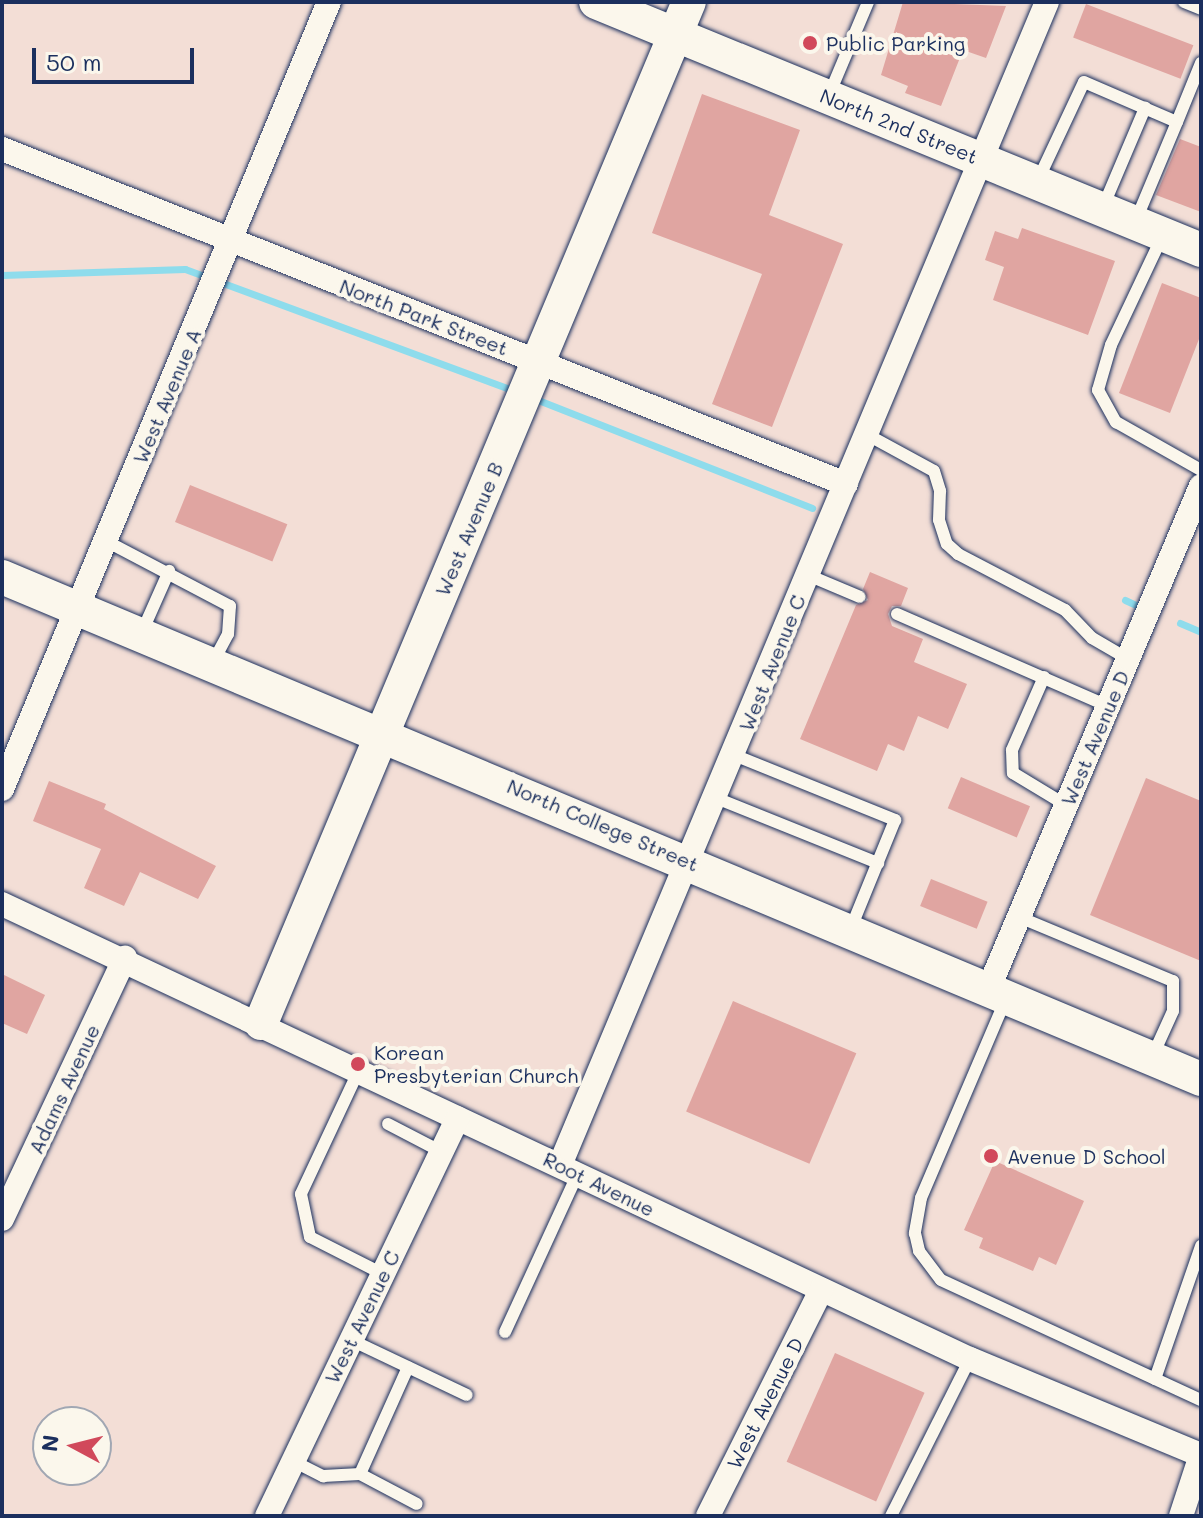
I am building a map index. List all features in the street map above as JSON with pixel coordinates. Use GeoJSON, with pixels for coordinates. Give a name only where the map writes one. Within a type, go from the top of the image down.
{"type":"FeatureCollection","features":[{"type":"Feature","properties":{"kind":"street","name":"West Avenue A"},"geometry":{"type":"LineString","coordinates":[[2,789],[329,2]]}},
{"type":"Feature","properties":{"kind":"street","name":"North 2nd Street"},"geometry":{"type":"LineString","coordinates":[[596,2],[1201,250]]}},
{"type":"Feature","properties":{"kind":"street","name":"West Avenue B"},"geometry":{"type":"LineString","coordinates":[[261,1023],[689,2]]}},
{"type":"Feature","properties":{"kind":"street","name":"West Avenue C"},"geometry":{"type":"LineString","coordinates":[[569,1169],[690,861],[1047,2]]}},
{"type":"Feature","properties":{"kind":"street","name":"North Park Street"},"geometry":{"type":"LineString","coordinates":[[2,149],[228,249],[537,370],[846,484]]}},
{"type":"Feature","properties":{"kind":"street","name":"West Avenue D"},"geometry":{"type":"LineString","coordinates":[[997,994],[1019,917],[1201,486]]}},
{"type":"Feature","properties":{"kind":"street","name":"North College Street"},"geometry":{"type":"LineString","coordinates":[[2,577],[382,732],[1201,1079]]}},
{"type":"Feature","properties":{"kind":"street","name":"Root Avenue"},"geometry":{"type":"LineString","coordinates":[[2,904],[125,958],[970,1359],[1201,1455]]}},
{"type":"Feature","properties":{"kind":"street","name":"Adams Avenue"},"geometry":{"type":"LineString","coordinates":[[2,1219],[125,958]]}},
{"type":"Feature","properties":{"kind":"street","name":"West Avenue C"},"geometry":{"type":"LineString","coordinates":[[267,1516],[458,1118]]}},
{"type":"Feature","properties":{"kind":"street","name":"West Avenue D"},"geometry":{"type":"LineString","coordinates":[[708,1516],[821,1290]]}},
{"type":"Feature","properties":{"kind":"street"},"geometry":{"type":"LineString","coordinates":[[1181,1516],[1201,1455]]}},
{"type":"Feature","properties":{"kind":"lane"},"geometry":{"type":"LineString","coordinates":[[828,97],[868,2]]}},
{"type":"Feature","properties":{"kind":"lane"},"geometry":{"type":"LineString","coordinates":[[1184,2],[1201,9]]}},
{"type":"Feature","properties":{"kind":"lane"},"geometry":{"type":"LineString","coordinates":[[1201,63],[1177,122],[1149,229],[1098,390],[1116,422],[1201,470]]}},
{"type":"Feature","properties":{"kind":"lane"},"geometry":{"type":"LineString","coordinates":[[1037,183],[1084,82],[1177,122]]}},
{"type":"Feature","properties":{"kind":"lane"},"geometry":{"type":"LineString","coordinates":[[1102,210],[1145,108]]}},
{"type":"Feature","properties":{"kind":"lane"},"geometry":{"type":"LineString","coordinates":[[866,434],[934,471],[940,491],[939,520],[947,544],[958,554],[1065,610],[1082,631],[1128,659]]}},
{"type":"Feature","properties":{"kind":"lane"},"geometry":{"type":"LineString","coordinates":[[106,541],[169,571],[230,606],[228,634],[212,664]]}},
{"type":"Feature","properties":{"kind":"lane"},"geometry":{"type":"LineString","coordinates":[[141,635],[169,571]]}},
{"type":"Feature","properties":{"kind":"lane"},"geometry":{"type":"LineString","coordinates":[[808,575],[860,597]]}},
{"type":"Feature","properties":{"kind":"lane"},"geometry":{"type":"LineString","coordinates":[[897,614],[1108,706]]}},
{"type":"Feature","properties":{"kind":"lane"},"geometry":{"type":"LineString","coordinates":[[1044,677],[1012,750],[1013,773],[1066,805]]}},
{"type":"Feature","properties":{"kind":"lane"},"geometry":{"type":"LineString","coordinates":[[734,755],[895,820],[850,930]]}},
{"type":"Feature","properties":{"kind":"lane"},"geometry":{"type":"LineString","coordinates":[[716,798],[878,863]]}},
{"type":"Feature","properties":{"kind":"lane"},"geometry":{"type":"LineString","coordinates":[[1019,917],[1173,981],[1173,1011],[1152,1058]]}},
{"type":"Feature","properties":{"kind":"lane"},"geometry":{"type":"LineString","coordinates":[[997,994],[921,1198],[915,1233],[919,1251],[941,1280],[1201,1400]]}},
{"type":"Feature","properties":{"kind":"lane"},"geometry":{"type":"LineString","coordinates":[[359,1070],[301,1194],[310,1237],[383,1274]]}},
{"type":"Feature","properties":{"kind":"lane"},"geometry":{"type":"LineString","coordinates":[[388,1124],[442,1152]]}},
{"type":"Feature","properties":{"kind":"lane"},"geometry":{"type":"LineString","coordinates":[[505,1332],[569,1169]]}},
{"type":"Feature","properties":{"kind":"lane"},"geometry":{"type":"LineString","coordinates":[[1155,1379],[1201,1246]]}},
{"type":"Feature","properties":{"kind":"lane"},"geometry":{"type":"LineString","coordinates":[[351,1340],[467,1395]]}},
{"type":"Feature","properties":{"kind":"lane"},"geometry":{"type":"LineString","coordinates":[[891,1516],[970,1359]]}},
{"type":"Feature","properties":{"kind":"lane"},"geometry":{"type":"LineString","coordinates":[[360,1474],[408,1367]]}},
{"type":"Feature","properties":{"kind":"lane"},"geometry":{"type":"LineString","coordinates":[[293,1461],[323,1476],[360,1474],[417,1504]]}},
{"type":"Feature","properties":{"kind":"building"},"geometry":{"type":"Polygon","coordinates":[[[903,2],[1006,6],[986,58],[963,50],[941,106],[905,93],[908,86],[881,75],[903,2]]]}},
{"type":"Feature","properties":{"kind":"building"},"geometry":{"type":"Polygon","coordinates":[[[1086,4],[1193,45],[1180,79],[1073,38],[1086,4]]]}},
{"type":"Feature","properties":{"kind":"building"},"geometry":{"type":"Polygon","coordinates":[[[702,94],[800,130],[769,215],[843,244],[772,427],[712,404],[762,274],[652,233],[702,94]]]}},
{"type":"Feature","properties":{"kind":"building"},"geometry":{"type":"Polygon","coordinates":[[[1180,139],[1201,147],[1201,212],[1156,195],[1180,139]]]}},
{"type":"Feature","properties":{"kind":"building"},"geometry":{"type":"Polygon","coordinates":[[[1022,228],[1115,261],[1088,335],[993,300],[1004,267],[985,260],[995,231],[1018,239],[1022,228]]]}},
{"type":"Feature","properties":{"kind":"building"},"geometry":{"type":"Polygon","coordinates":[[[1162,283],[1201,298],[1201,334],[1170,413],[1119,393],[1162,283]]]}},
{"type":"Feature","properties":{"kind":"building"},"geometry":{"type":"Polygon","coordinates":[[[190,485],[287,524],[272,561],[175,522],[190,485]]]}},
{"type":"Feature","properties":{"kind":"building"},"geometry":{"type":"Polygon","coordinates":[[[870,572],[908,588],[901,606],[892,606],[888,614],[892,626],[923,639],[914,662],[967,684],[948,729],[918,716],[904,751],[888,744],[877,771],[800,739],[856,605],[868,600],[863,589],[870,572]]]}},
{"type":"Feature","properties":{"kind":"building"},"geometry":{"type":"Polygon","coordinates":[[[961,777],[1030,806],[1017,838],[948,808],[961,777]]]}},
{"type":"Feature","properties":{"kind":"building"},"geometry":{"type":"Polygon","coordinates":[[[1146,778],[1201,801],[1201,961],[1090,915],[1146,778]]]}},
{"type":"Feature","properties":{"kind":"building"},"geometry":{"type":"Polygon","coordinates":[[[49,781],[106,804],[104,809],[216,866],[198,899],[140,872],[124,906],[84,888],[101,849],[33,821],[49,781]]]}},
{"type":"Feature","properties":{"kind":"building"},"geometry":{"type":"Polygon","coordinates":[[[931,879],[988,902],[977,929],[920,906],[931,879]]]}},
{"type":"Feature","properties":{"kind":"building"},"geometry":{"type":"Polygon","coordinates":[[[2,974],[45,995],[27,1034],[2,1023],[2,974]]]}},
{"type":"Feature","properties":{"kind":"building"},"geometry":{"type":"Polygon","coordinates":[[[733,1001],[856,1053],[809,1164],[686,1111],[733,1001]]]}},
{"type":"Feature","properties":{"kind":"building"},"geometry":{"type":"Polygon","coordinates":[[[995,1161],[1084,1201],[1056,1265],[1039,1257],[1033,1271],[979,1248],[983,1238],[964,1230],[995,1161]]]}},
{"type":"Feature","properties":{"kind":"building"},"geometry":{"type":"Polygon","coordinates":[[[835,1353],[925,1393],[876,1502],[787,1462],[835,1353]]]}},
{"type":"Feature","properties":{"kind":"waterway"},"geometry":{"type":"LineString","coordinates":[[2,275],[185,269],[517,392]]}},
{"type":"Feature","properties":{"kind":"waterway"},"geometry":{"type":"LineString","coordinates":[[533,398],[812,508]]}},
{"type":"Feature","properties":{"kind":"waterway"},"geometry":{"type":"LineString","coordinates":[[1125,600],[1138,606]]}},
{"type":"Feature","properties":{"kind":"waterway"},"geometry":{"type":"LineString","coordinates":[[1180,623],[1201,632]]}},
{"type":"Feature","properties":{"kind":"place","name":"Public Parking"},"geometry":{"type":"Point","coordinates":[810,43]}},
{"type":"Feature","properties":{"kind":"place","name":"Korean Presbyterian Church"},"geometry":{"type":"Point","coordinates":[358,1064]}},
{"type":"Feature","properties":{"kind":"place","name":"Avenue D School"},"geometry":{"type":"Point","coordinates":[991,1156]}}]}
